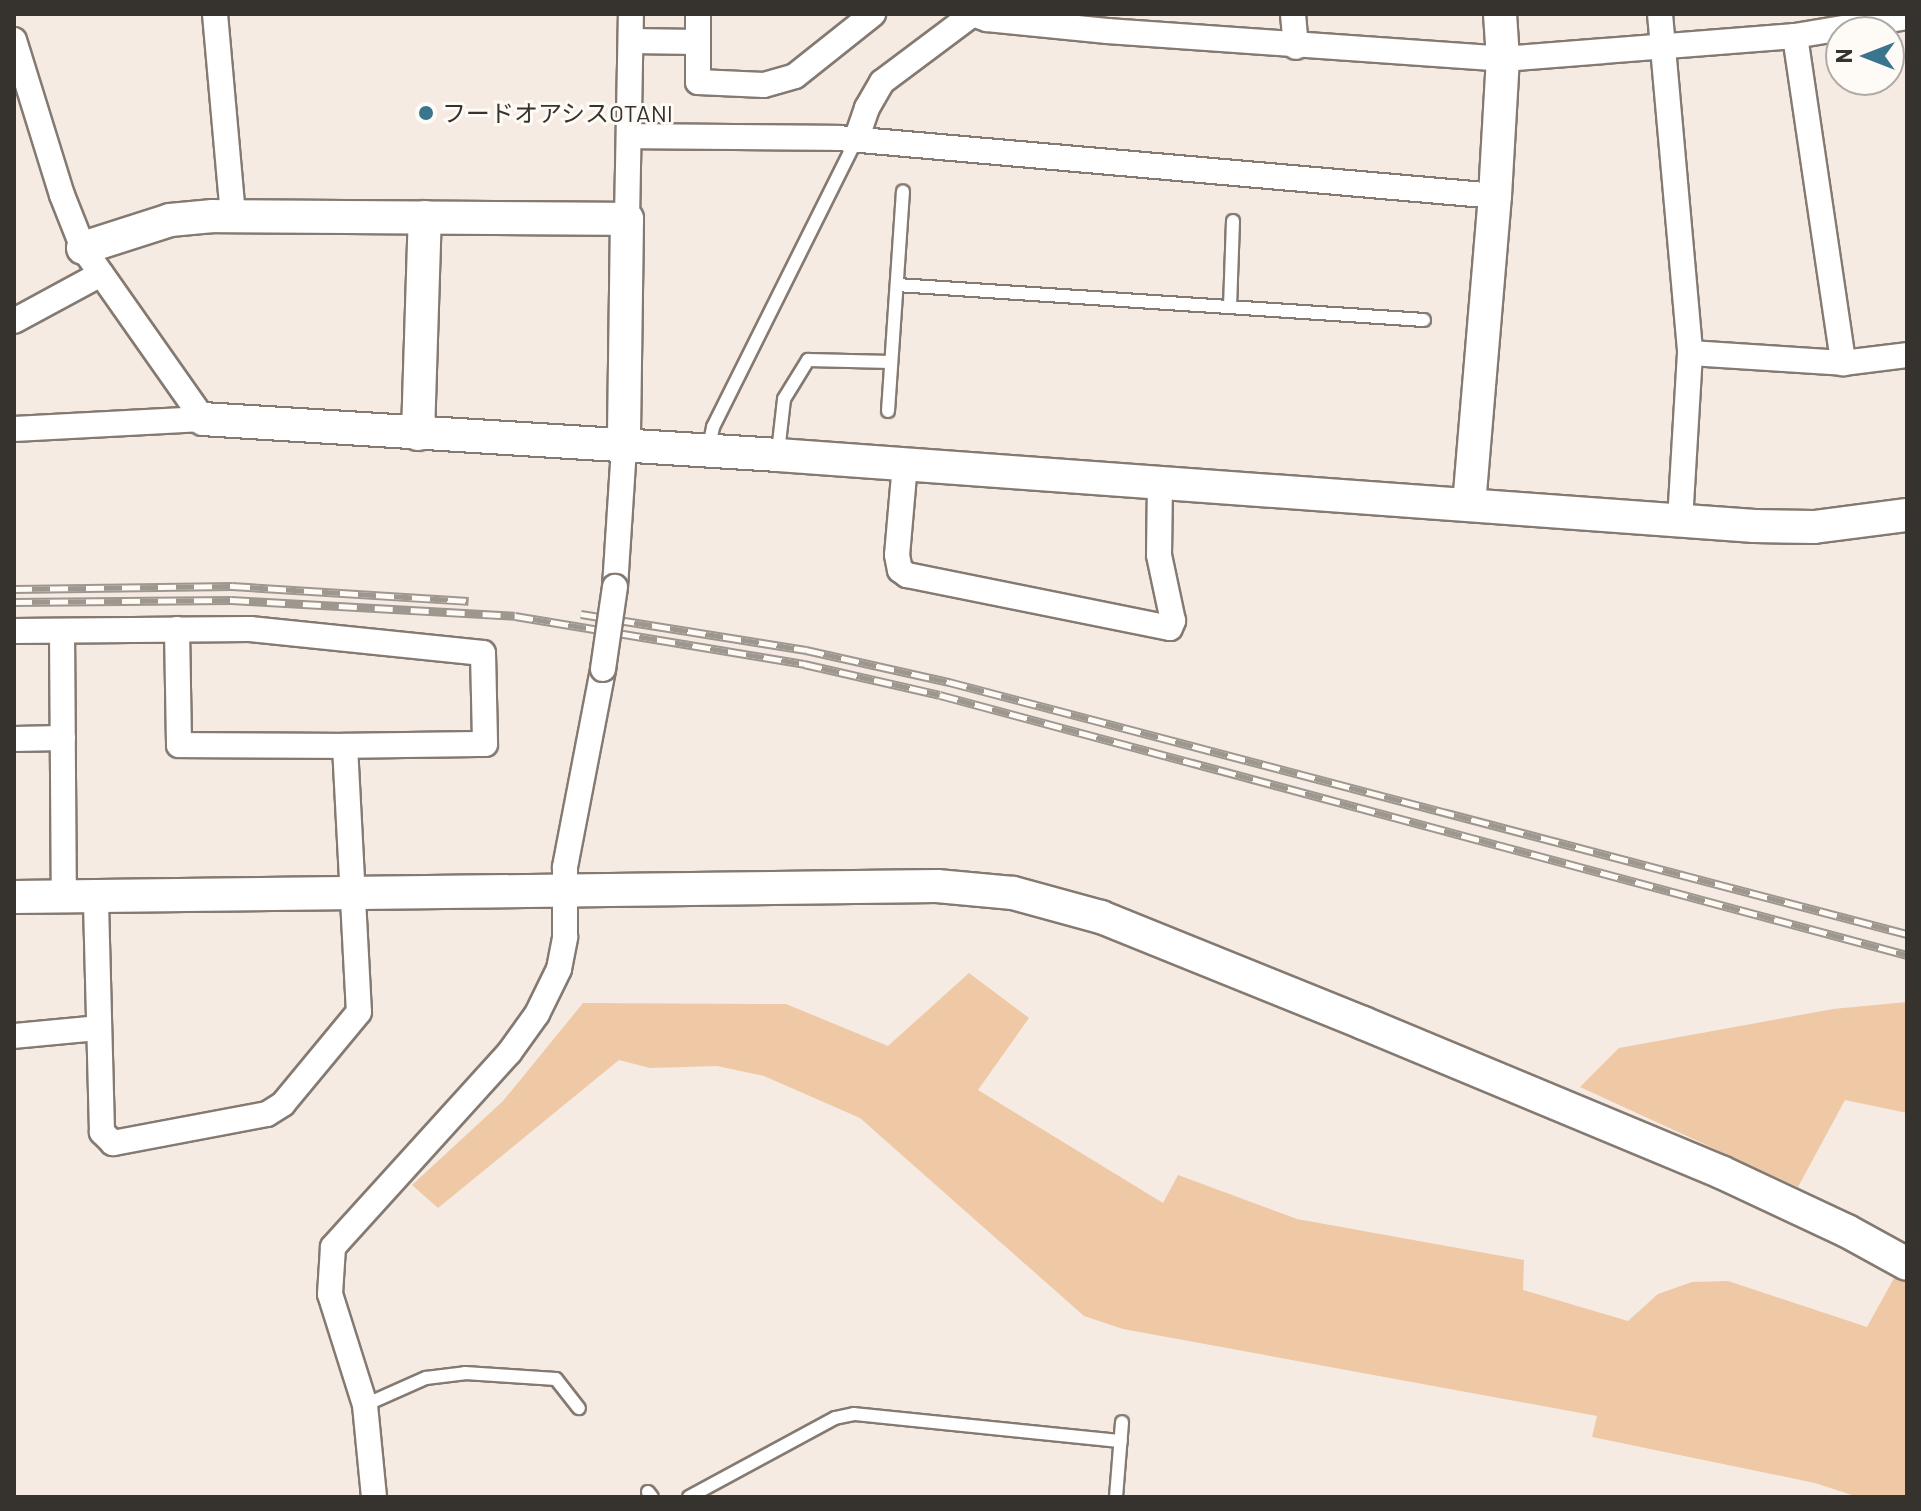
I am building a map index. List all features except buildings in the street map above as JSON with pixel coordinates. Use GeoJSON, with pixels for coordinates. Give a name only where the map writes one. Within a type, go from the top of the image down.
{"type":"FeatureCollection","features":[{"type":"Feature","properties":{"kind":"street"},"geometry":{"type":"LineString","coordinates":[[215,14],[233,216]]}},
{"type":"Feature","properties":{"kind":"street"},"geometry":{"type":"LineString","coordinates":[[374,1497],[365,1405],[330,1294],[333,1247],[509,1053],[537,1014],[559,969],[565,937],[565,867],[603,669],[615,587],[624,448],[631,14]]}},
{"type":"Feature","properties":{"kind":"street"},"geometry":{"type":"LineString","coordinates":[[698,14],[698,82],[764,85],[795,76],[873,14]]}},
{"type":"Feature","properties":{"kind":"street"},"geometry":{"type":"LineString","coordinates":[[856,140],[867,108],[882,82],[973,14],[1007,21],[1296,47],[1503,59],[1795,36],[1907,17]]}},
{"type":"Feature","properties":{"kind":"street"},"geometry":{"type":"LineString","coordinates":[[1293,14],[1296,47]]}},
{"type":"Feature","properties":{"kind":"street"},"geometry":{"type":"LineString","coordinates":[[1469,505],[1495,196],[1503,59],[1500,14]]}},
{"type":"Feature","properties":{"kind":"street"},"geometry":{"type":"LineString","coordinates":[[1660,14],[1690,353],[1680,519]]}},
{"type":"Feature","properties":{"kind":"street"},"geometry":{"type":"LineString","coordinates":[[1795,36],[1843,363]]}},
{"type":"Feature","properties":{"kind":"street"},"geometry":{"type":"LineString","coordinates":[[14,40],[62,195],[83,248],[203,419]]}},
{"type":"Feature","properties":{"kind":"street"},"geometry":{"type":"LineString","coordinates":[[631,41],[698,42]]}},
{"type":"Feature","properties":{"kind":"street"},"geometry":{"type":"LineString","coordinates":[[629,136],[856,140],[1495,196]]}},
{"type":"Feature","properties":{"kind":"street"},"geometry":{"type":"LineString","coordinates":[[83,248],[170,220],[233,216],[627,219]]}},
{"type":"Feature","properties":{"kind":"street"},"geometry":{"type":"LineString","coordinates":[[418,434],[425,217]]}},
{"type":"Feature","properties":{"kind":"street"},"geometry":{"type":"LineString","coordinates":[[14,321],[101,274]]}},
{"type":"Feature","properties":{"kind":"street"},"geometry":{"type":"LineString","coordinates":[[1690,353],[1843,363],[1907,355]]}},
{"type":"Feature","properties":{"kind":"street"},"geometry":{"type":"LineString","coordinates":[[14,429],[203,419],[624,448],[778,455],[1814,527],[1907,515]]}},
{"type":"Feature","properties":{"kind":"street"},"geometry":{"type":"LineString","coordinates":[[905,464],[897,555],[900,570],[907,575],[1170,628],[1173,621],[1159,555],[1160,481]]}},
{"type":"Feature","properties":{"kind":"street"},"geometry":{"type":"LineString","coordinates":[[14,631],[177,629],[250,629],[483,653],[485,744],[179,745],[177,629]]}},
{"type":"Feature","properties":{"kind":"street"},"geometry":{"type":"LineString","coordinates":[[62,631],[64,897]]}},
{"type":"Feature","properties":{"kind":"street"},"geometry":{"type":"LineString","coordinates":[[14,739],[63,738]]}},
{"type":"Feature","properties":{"kind":"street"},"geometry":{"type":"LineString","coordinates":[[96,896],[102,1132],[113,1143],[267,1114],[283,1104],[359,1012],[345,746]]}},
{"type":"Feature","properties":{"kind":"street"},"geometry":{"type":"LineString","coordinates":[[14,897],[937,886],[1013,893],[1101,917],[1721,1172],[1847,1231],[1907,1264]]}},
{"type":"Feature","properties":{"kind":"street"},"geometry":{"type":"LineString","coordinates":[[14,1036],[99,1028]]}},
{"type":"Feature","properties":{"kind":"lane"},"geometry":{"type":"LineString","coordinates":[[707,453],[713,427],[856,140]]}},
{"type":"Feature","properties":{"kind":"lane"},"geometry":{"type":"LineString","coordinates":[[888,411],[903,192]]}},
{"type":"Feature","properties":{"kind":"lane"},"geometry":{"type":"LineString","coordinates":[[1230,307],[1233,221]]}},
{"type":"Feature","properties":{"kind":"lane"},"geometry":{"type":"LineString","coordinates":[[897,285],[1424,320]]}},
{"type":"Feature","properties":{"kind":"lane"},"geometry":{"type":"LineString","coordinates":[[778,455],[784,399],[808,360],[891,362]]}},
{"type":"Feature","properties":{"kind":"lane"},"geometry":{"type":"LineString","coordinates":[[365,1405],[426,1378],[465,1373],[556,1379],[579,1408]]}},
{"type":"Feature","properties":{"kind":"lane"},"geometry":{"type":"LineString","coordinates":[[689,1497],[835,1418],[854,1414],[1121,1441]]}},
{"type":"Feature","properties":{"kind":"lane"},"geometry":{"type":"LineString","coordinates":[[1116,1497],[1122,1422]]}},
{"type":"Feature","properties":{"kind":"shaded area"},"geometry":{"type":"Polygon","coordinates":[[[969,973],[1029,1018],[978,1090],[1163,1203],[1178,1175],[1297,1219],[1524,1260],[1523,1290],[1628,1321],[1658,1294],[1692,1282],[1728,1281],[1867,1327],[1898,1271],[1907,1276],[1907,1497],[1858,1497],[1815,1483],[1592,1437],[1597,1416],[1123,1329],[1084,1316],[860,1118],[764,1076],[717,1066],[650,1068],[619,1060],[438,1208],[412,1185],[503,1101],[583,1003],[786,1004],[888,1046],[969,973]]]}},
{"type":"Feature","properties":{"kind":"shaded area"},"geometry":{"type":"Polygon","coordinates":[[[1907,1002],[1907,1113],[1845,1100],[1798,1187],[1580,1087],[1619,1048],[1833,1009],[1907,1002]]]}},
{"type":"Feature","properties":{"kind":"railway"},"geometry":{"type":"LineString","coordinates":[[14,589],[232,586],[469,601]]}},
{"type":"Feature","properties":{"kind":"railway"},"geometry":{"type":"LineString","coordinates":[[14,602],[231,600],[515,616],[804,664],[940,695],[1907,955]]}},
{"type":"Feature","properties":{"kind":"railway"},"geometry":{"type":"LineString","coordinates":[[581,614],[806,650],[949,682],[1907,934]]}},
{"type":"Feature","properties":{"kind":"place","name":"フードオアシスOTANI"},"geometry":{"type":"Point","coordinates":[426,113]}}]}
